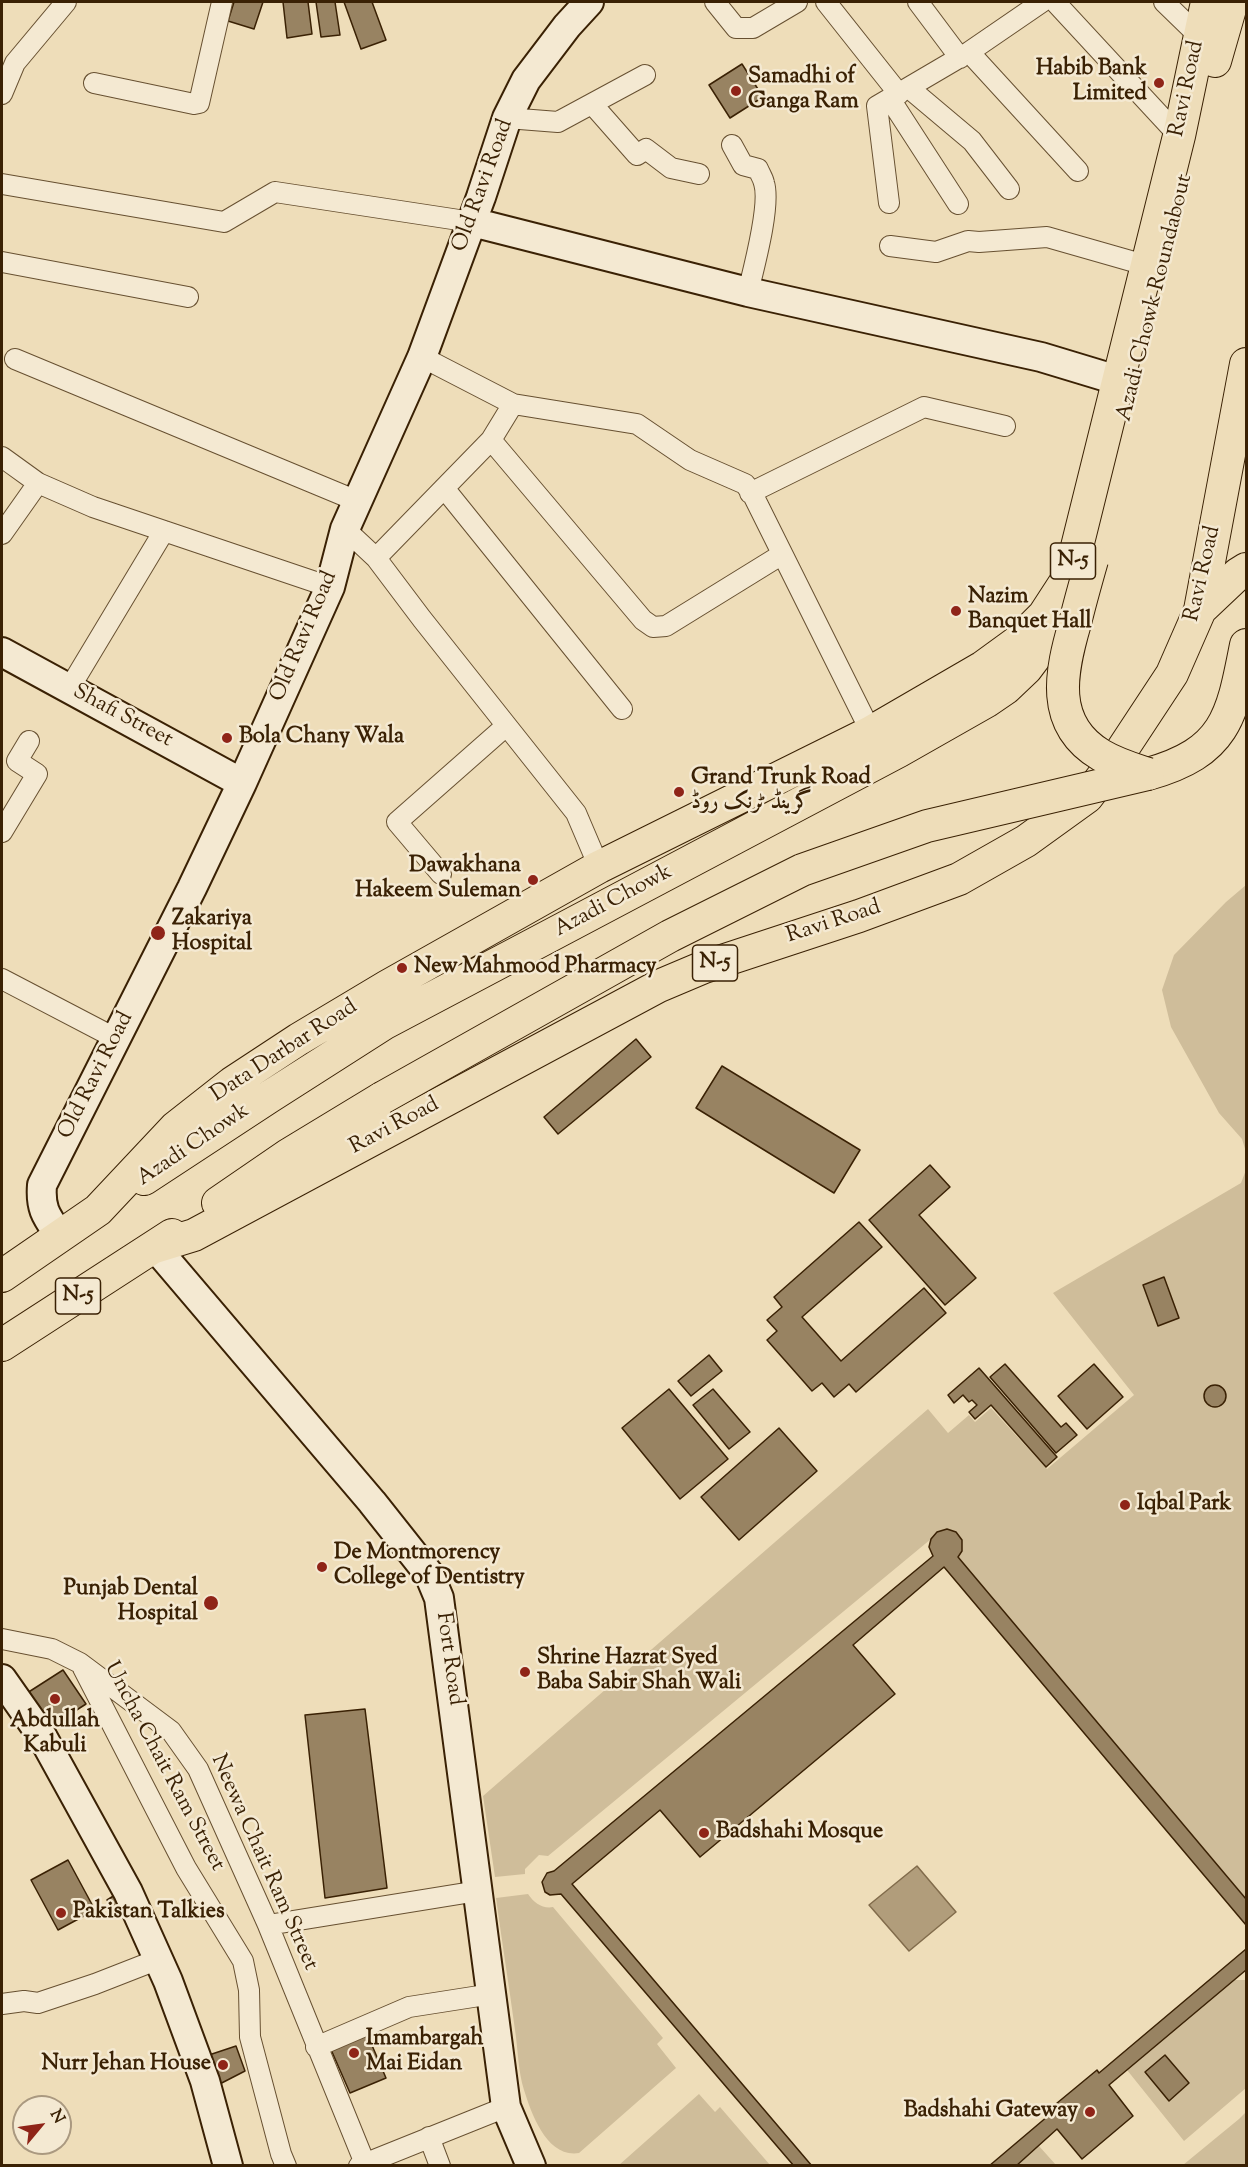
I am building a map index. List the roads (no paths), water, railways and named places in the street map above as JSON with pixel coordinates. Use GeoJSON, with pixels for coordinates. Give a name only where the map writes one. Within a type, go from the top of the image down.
{"type":"FeatureCollection","features":[{"type":"Feature","properties":{"kind":"main road","name":"Ravi Road"},"geometry":{"type":"LineString","coordinates":[[599,867],[871,732],[983,667],[1016,643],[1051,605],[1070,575],[1145,265],[1179,136],[1207,2]]}},
{"type":"Feature","properties":{"kind":"main road","name":"Azadi Chowk Roundabout"},"geometry":{"type":"LineString","coordinates":[[1092,560],[1217,50],[1232,2]]}},
{"type":"Feature","properties":{"kind":"main road","name":"Ravi Road"},"geometry":{"type":"LineString","coordinates":[[155,1247],[194,1235],[660,986],[704,967],[859,916],[959,879],[1026,841],[1087,797],[1116,759],[1172,674],[1200,610],[1246,364]]}},
{"type":"Feature","properties":{"kind":"main road"},"geometry":{"type":"LineString","coordinates":[[1092,560],[1064,664],[1063,694],[1066,710],[1080,736],[1093,750],[1116,763],[1148,774]]}},
{"type":"Feature","properties":{"kind":"main road","name":"Azadi Chowk"},"geometry":{"type":"LineString","coordinates":[[98,1210],[385,1023],[899,751],[987,701],[1006,688],[1026,669],[1044,645],[1092,560]]}},
{"type":"Feature","properties":{"kind":"main road"},"geometry":{"type":"LineString","coordinates":[[1200,610],[1246,569]]}},
{"type":"Feature","properties":{"kind":"main road"},"geometry":{"type":"LineString","coordinates":[[155,1247],[288,1155],[382,1098],[670,936],[802,870],[927,826],[1171,768],[1208,743],[1222,727],[1236,698],[1246,645]]}},
{"type":"Feature","properties":{"kind":"main road","name":"Data Darbar Road"},"geometry":{"type":"LineString","coordinates":[[2,1276],[98,1210],[176,1127],[232,1083],[299,1039],[386,987],[599,867]]}},
{"type":"Feature","properties":{"kind":"main road","name":"N-5"},"geometry":{"type":"LineString","coordinates":[[2,1345],[155,1247]]}},
{"type":"Feature","properties":{"kind":"street"},"geometry":{"type":"LineString","coordinates":[[2,94],[15,63],[66,2]]}},
{"type":"Feature","properties":{"kind":"street"},"geometry":{"type":"LineString","coordinates":[[94,82],[194,105],[199,103],[202,99],[222,2]]}},
{"type":"Feature","properties":{"kind":"street","name":"Old Ravi Road"},"geometry":{"type":"LineString","coordinates":[[60,1236],[43,1211],[42,1185],[185,903],[330,587],[345,529],[422,357],[472,222],[507,118],[526,80],[567,26],[589,2]]}},
{"type":"Feature","properties":{"kind":"street"},"geometry":{"type":"LineString","coordinates":[[716,2],[736,28],[753,28],[797,2]]}},
{"type":"Feature","properties":{"kind":"street"},"geometry":{"type":"LineString","coordinates":[[826,2],[899,93],[958,204]]}},
{"type":"Feature","properties":{"kind":"street"},"geometry":{"type":"LineString","coordinates":[[918,2],[965,55],[1078,171]]}},
{"type":"Feature","properties":{"kind":"street"},"geometry":{"type":"LineString","coordinates":[[889,203],[877,106],[965,55],[1042,2]]}},
{"type":"Feature","properties":{"kind":"street"},"geometry":{"type":"LineString","coordinates":[[1054,2],[1179,136]]}},
{"type":"Feature","properties":{"kind":"street"},"geometry":{"type":"LineString","coordinates":[[1164,2],[1199,36]]}},
{"type":"Feature","properties":{"kind":"street"},"geometry":{"type":"LineString","coordinates":[[507,118],[558,122],[645,75]]}},
{"type":"Feature","properties":{"kind":"street"},"geometry":{"type":"LineString","coordinates":[[899,93],[972,141],[1009,189]]}},
{"type":"Feature","properties":{"kind":"street"},"geometry":{"type":"LineString","coordinates":[[593,105],[637,155],[646,149],[671,168],[699,174]]}},
{"type":"Feature","properties":{"kind":"street"},"geometry":{"type":"LineString","coordinates":[[732,145],[744,165],[758,170],[765,184],[760,242],[748,292]]}},
{"type":"Feature","properties":{"kind":"street"},"geometry":{"type":"LineString","coordinates":[[2,184],[224,222],[275,192],[472,222],[748,292],[1041,357],[1117,380]]}},
{"type":"Feature","properties":{"kind":"street"},"geometry":{"type":"LineString","coordinates":[[890,246],[936,252],[968,241],[1047,237],[1145,265]]}},
{"type":"Feature","properties":{"kind":"street"},"geometry":{"type":"LineString","coordinates":[[2,262],[188,297]]}},
{"type":"Feature","properties":{"kind":"street"},"geometry":{"type":"LineString","coordinates":[[422,357],[513,404],[637,424],[690,460],[744,484],[871,732]]}},
{"type":"Feature","properties":{"kind":"street"},"geometry":{"type":"LineString","coordinates":[[15,359],[357,501]]}},
{"type":"Feature","properties":{"kind":"street"},"geometry":{"type":"LineString","coordinates":[[376,558],[491,440],[513,404]]}},
{"type":"Feature","properties":{"kind":"street"},"geometry":{"type":"LineString","coordinates":[[750,493],[924,407],[1005,426]]}},
{"type":"Feature","properties":{"kind":"street"},"geometry":{"type":"LineString","coordinates":[[491,440],[643,620],[653,627],[666,626],[781,555]]}},
{"type":"Feature","properties":{"kind":"street"},"geometry":{"type":"LineString","coordinates":[[2,457],[38,483],[93,507],[330,587]]}},
{"type":"Feature","properties":{"kind":"street"},"geometry":{"type":"LineString","coordinates":[[2,534],[38,483]]}},
{"type":"Feature","properties":{"kind":"street"},"geometry":{"type":"LineString","coordinates":[[444,488],[622,709]]}},
{"type":"Feature","properties":{"kind":"street"},"geometry":{"type":"LineString","coordinates":[[345,529],[376,558],[576,813],[599,867]]}},
{"type":"Feature","properties":{"kind":"street"},"geometry":{"type":"LineString","coordinates":[[69,689],[164,531]]}},
{"type":"Feature","properties":{"kind":"street","name":"Shafi Street"},"geometry":{"type":"LineString","coordinates":[[2,652],[242,783]]}},
{"type":"Feature","properties":{"kind":"street"},"geometry":{"type":"LineString","coordinates":[[441,874],[397,822],[506,726]]}},
{"type":"Feature","properties":{"kind":"street"},"geometry":{"type":"LineString","coordinates":[[2,832],[37,774],[17,761],[29,741]]}},
{"type":"Feature","properties":{"kind":"street"},"geometry":{"type":"LineString","coordinates":[[2,979],[115,1038]]}},
{"type":"Feature","properties":{"kind":"street","name":"Fort Road"},"geometry":{"type":"LineString","coordinates":[[155,1247],[372,1502],[429,1574],[439,1598],[506,2107],[531,2166]]}},
{"type":"Feature","properties":{"kind":"street","name":"Neewa Chait Ram Street"},"geometry":{"type":"LineString","coordinates":[[2,1639],[52,1649],[80,1663],[171,1731],[198,1769],[268,1925],[363,2165]]}},
{"type":"Feature","properties":{"kind":"street","name":"Uncha Chait Ram Street"},"geometry":{"type":"LineString","coordinates":[[80,1663],[186,1868],[243,1961],[249,1990],[250,2037],[286,2166]]}},
{"type":"Feature","properties":{"kind":"street"},"geometry":{"type":"LineString","coordinates":[[2,1679],[42,1736],[128,1892],[159,1959],[205,2081],[228,2166]]}},
{"type":"Feature","properties":{"kind":"street"},"geometry":{"type":"LineString","coordinates":[[268,1925],[478,1891]]}},
{"type":"Feature","properties":{"kind":"street"},"geometry":{"type":"LineString","coordinates":[[2,2004],[24,2001],[38,2003],[159,1959]]}},
{"type":"Feature","properties":{"kind":"street"},"geometry":{"type":"LineString","coordinates":[[316,2047],[409,2007],[492,1994]]}},
{"type":"Feature","properties":{"kind":"street"},"geometry":{"type":"LineString","coordinates":[[363,2165],[506,2107]]}},
{"type":"Feature","properties":{"kind":"street"},"geometry":{"type":"LineString","coordinates":[[429,2137],[440,2166]]}},
{"type":"Feature","properties":{"kind":"place","name":"Habib Bank Limited"},"geometry":{"type":"Point","coordinates":[1159,83]}},
{"type":"Feature","properties":{"kind":"place","name":"Samadhi of Ganga Ram"},"geometry":{"type":"Point","coordinates":[736,91]}},
{"type":"Feature","properties":{"kind":"place","name":"Nazim Banquet Hall"},"geometry":{"type":"Point","coordinates":[956,611]}},
{"type":"Feature","properties":{"kind":"place","name":"Bola Chany Wala"},"geometry":{"type":"Point","coordinates":[227,738]}},
{"type":"Feature","properties":{"kind":"place","name":"Grand Trunk Road گرینڈ ٹرنک روڈ"},"geometry":{"type":"Point","coordinates":[679,792]}},
{"type":"Feature","properties":{"kind":"place","name":"Dawakhana Hakeem Suleman"},"geometry":{"type":"Point","coordinates":[533,880]}},
{"type":"Feature","properties":{"kind":"place","name":"Zakariya Hospital"},"geometry":{"type":"Point","coordinates":[158,933]}},
{"type":"Feature","properties":{"kind":"place","name":"New Mahmood Pharmacy"},"geometry":{"type":"Point","coordinates":[402,968]}},
{"type":"Feature","properties":{"kind":"place","name":"Iqbal Park"},"geometry":{"type":"Point","coordinates":[1125,1505]}},
{"type":"Feature","properties":{"kind":"place","name":"De Montmorency College of Dentistry"},"geometry":{"type":"Point","coordinates":[322,1567]}},
{"type":"Feature","properties":{"kind":"place","name":"Punjab Dental Hospital"},"geometry":{"type":"Point","coordinates":[211,1603]}},
{"type":"Feature","properties":{"kind":"place","name":"Shrine Hazrat Syed Baba Sabir Shah Wali"},"geometry":{"type":"Point","coordinates":[525,1672]}},
{"type":"Feature","properties":{"kind":"place","name":"Abdullah Kabuli"},"geometry":{"type":"Point","coordinates":[55,1699]}},
{"type":"Feature","properties":{"kind":"place","name":"Badshahi Mosque"},"geometry":{"type":"Point","coordinates":[704,1833]}},
{"type":"Feature","properties":{"kind":"place","name":"Pakistan Talkies"},"geometry":{"type":"Point","coordinates":[61,1913]}},
{"type":"Feature","properties":{"kind":"place","name":"Imambargah Mai Eidan"},"geometry":{"type":"Point","coordinates":[354,2053]}},
{"type":"Feature","properties":{"kind":"place","name":"Nurr Jehan House"},"geometry":{"type":"Point","coordinates":[223,2065]}},
{"type":"Feature","properties":{"kind":"place","name":"Badshahi Gateway"},"geometry":{"type":"Point","coordinates":[1090,2112]}}]}
